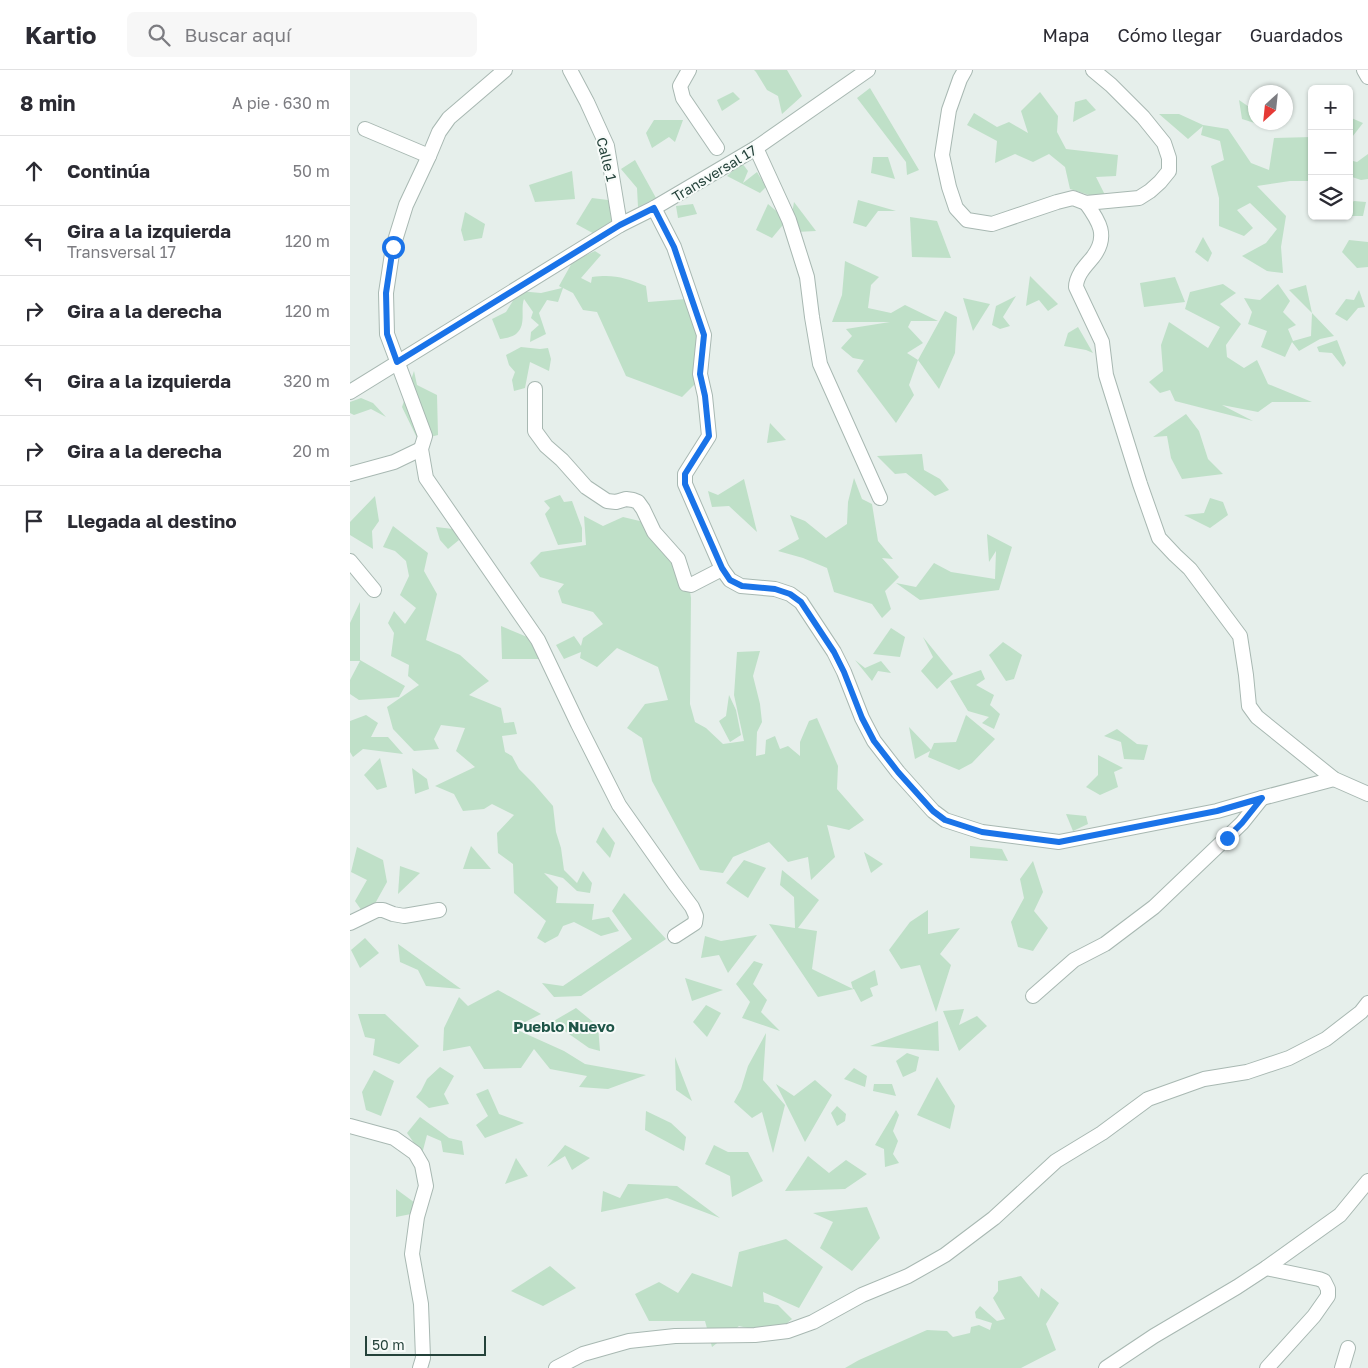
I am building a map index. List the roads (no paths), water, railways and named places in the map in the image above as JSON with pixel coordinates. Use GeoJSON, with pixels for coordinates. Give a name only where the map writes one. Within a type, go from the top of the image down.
{"type":"FeatureCollection","features":[{"type":"Feature","properties":{"kind":"street"},"geometry":{"type":"LineString","coordinates":[[505,70],[449,118],[439,132],[406,205],[393,247],[390,265],[386,293],[387,334],[425,436],[422,449],[426,478],[538,640],[619,805],[692,907],[696,916],[695,922],[675,936]]}},
{"type":"Feature","properties":{"kind":"street","name":"Calle 1"},"geometry":{"type":"LineString","coordinates":[[570,70],[588,102],[607,146],[620,225]]}},
{"type":"Feature","properties":{"kind":"street"},"geometry":{"type":"LineString","coordinates":[[689,70],[680,86],[683,98],[717,148]]}},
{"type":"Feature","properties":{"kind":"street","name":"Transversal 17"},"geometry":{"type":"LineString","coordinates":[[350,392],[620,225],[654,208],[756,148],[868,70]]}},
{"type":"Feature","properties":{"kind":"street"},"geometry":{"type":"LineString","coordinates":[[965,70],[949,110],[942,155],[956,208],[967,220],[992,224],[1073,198],[1086,203],[1139,198],[1150,191],[1169,171],[1170,158],[1164,143],[1143,117],[1111,85],[1092,70]]}},
{"type":"Feature","properties":{"kind":"street"},"geometry":{"type":"LineString","coordinates":[[1364,70],[1368,77]]}},
{"type":"Feature","properties":{"kind":"street"},"geometry":{"type":"LineString","coordinates":[[365,129],[429,156]]}},
{"type":"Feature","properties":{"kind":"street"},"geometry":{"type":"LineString","coordinates":[[756,148],[790,220],[807,277],[820,364],[880,498]]}},
{"type":"Feature","properties":{"kind":"street"},"geometry":{"type":"LineString","coordinates":[[1086,203],[1097,219],[1102,232],[1100,246],[1083,268],[1076,282],[1076,287],[1102,342],[1106,375],[1159,538],[1190,569],[1240,636],[1250,706],[1257,717],[1334,779],[1368,794]]}},
{"type":"Feature","properties":{"kind":"street"},"geometry":{"type":"LineString","coordinates":[[654,208],[674,247],[704,335],[700,374],[705,396],[709,436],[685,474],[685,484],[722,568],[730,580],[742,586],[775,589],[790,594],[801,602],[834,652],[862,718],[874,741],[898,772],[927,804],[945,820],[982,832],[1059,842],[1217,811],[1334,779]]}},
{"type":"Feature","properties":{"kind":"street"},"geometry":{"type":"LineString","coordinates":[[535,389],[536,431],[546,446],[562,460],[586,487],[607,501],[616,502],[626,499],[638,502],[654,532],[678,559],[686,584],[691,585],[722,568]]}},
{"type":"Feature","properties":{"kind":"street"},"geometry":{"type":"LineString","coordinates":[[350,474],[394,462],[422,449]]}},
{"type":"Feature","properties":{"kind":"street"},"geometry":{"type":"LineString","coordinates":[[350,561],[374,590]]}},
{"type":"Feature","properties":{"kind":"street"},"geometry":{"type":"LineString","coordinates":[[1033,996],[1074,960],[1105,944],[1154,907],[1242,823],[1262,798]]}},
{"type":"Feature","properties":{"kind":"street"},"geometry":{"type":"LineString","coordinates":[[350,923],[377,910],[404,916],[439,910]]}},
{"type":"Feature","properties":{"kind":"street"},"geometry":{"type":"LineString","coordinates":[[556,1368],[583,1354],[629,1341],[675,1336],[755,1335],[788,1331],[813,1322],[862,1295],[908,1276],[945,1255],[994,1218],[1056,1162],[1148,1099],[1204,1078],[1247,1072],[1289,1058],[1326,1039],[1361,1012],[1368,1003]]}},
{"type":"Feature","properties":{"kind":"street"},"geometry":{"type":"LineString","coordinates":[[350,1126],[394,1138],[415,1153],[422,1165],[426,1186],[417,1217],[412,1254],[421,1304],[423,1358],[420,1368]]}},
{"type":"Feature","properties":{"kind":"street"},"geometry":{"type":"LineString","coordinates":[[1106,1368],[1154,1336],[1266,1268],[1340,1214],[1368,1181]]}},
{"type":"Feature","properties":{"kind":"street"},"geometry":{"type":"LineString","coordinates":[[1266,1268],[1319,1279],[1324,1281],[1328,1288],[1328,1296],[1314,1316],[1267,1368]]}},
{"type":"Feature","properties":{"kind":"street"},"geometry":{"type":"LineString","coordinates":[[1342,1368],[1348,1348]]}},
{"type":"Feature","properties":{"kind":"district","name":"Pueblo Nuevo"},"geometry":{"type":"Point","coordinates":[564,1026]}}]}
